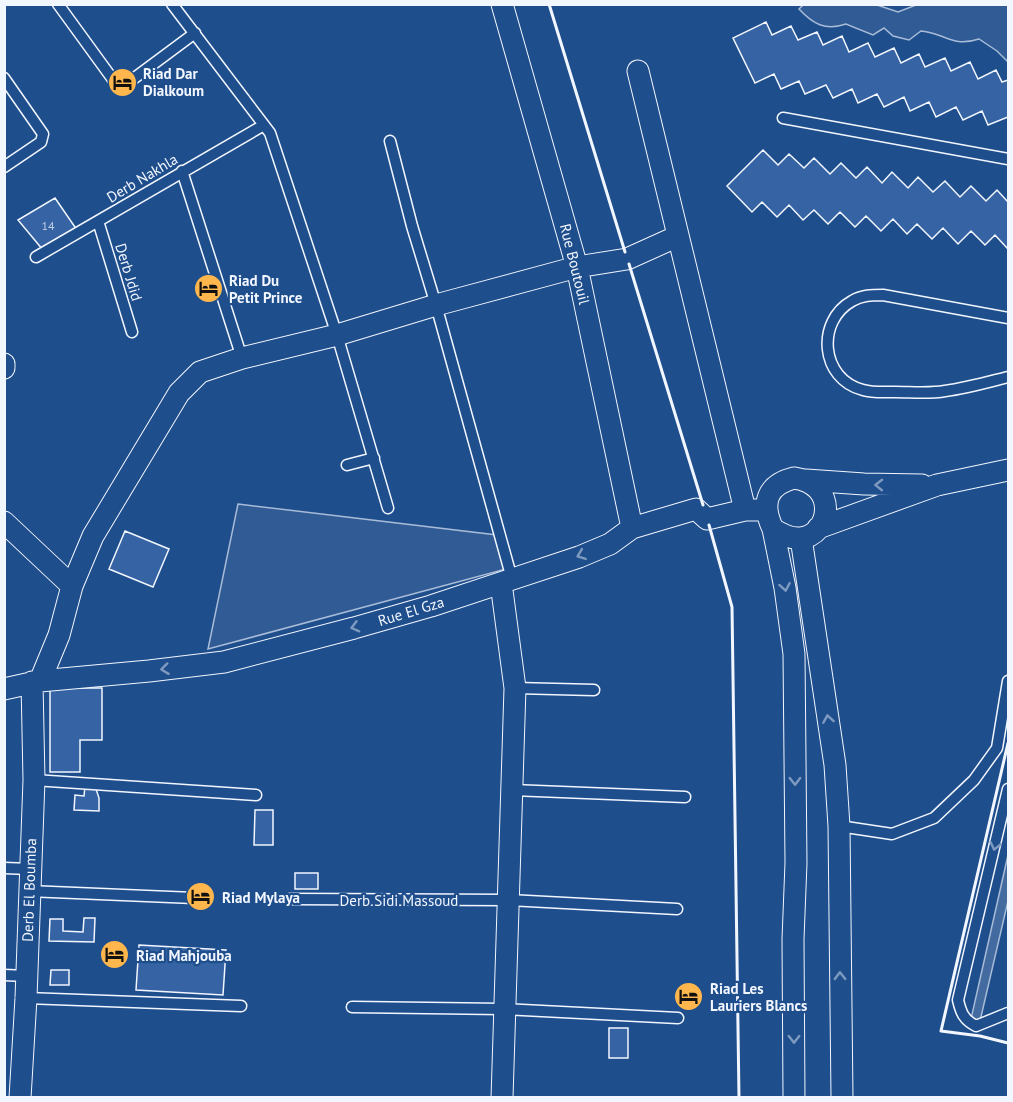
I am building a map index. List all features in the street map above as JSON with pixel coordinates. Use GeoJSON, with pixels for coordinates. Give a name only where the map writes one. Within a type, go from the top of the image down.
{"type":"FeatureCollection","features":[{"type":"Feature","properties":{"kind":"street","name":"Rue Boutouil"},"geometry":{"type":"LineString","coordinates":[[502,4],[577,267],[632,528]]}},
{"type":"Feature","properties":{"kind":"street"},"geometry":{"type":"LineString","coordinates":[[638,71],[678,236],[761,516],[785,588],[794,654],[796,863],[793,939],[794,1098]]}},
{"type":"Feature","properties":{"kind":"street"},"geometry":{"type":"LineString","coordinates":[[36,682],[59,635],[72,586],[99,527],[179,393],[200,372],[242,358],[337,335],[436,305],[577,267],[627,259],[678,236]]}},
{"type":"Feature","properties":{"kind":"street"},"geometry":{"type":"LineString","coordinates":[[761,516],[786,536],[809,533],[937,485],[1008,470]]}},
{"type":"Feature","properties":{"kind":"street"},"geometry":{"type":"LineString","coordinates":[[761,516],[774,488],[783,481],[794,478],[864,484],[937,485]]}},
{"type":"Feature","properties":{"kind":"street"},"geometry":{"type":"LineString","coordinates":[[806,480],[816,486],[823,495],[826,506],[824,518],[809,533]]}},
{"type":"Feature","properties":{"kind":"street","name":"Rue El Gza"},"geometry":{"type":"LineString","coordinates":[[4,689],[36,682],[224,662],[365,625],[507,581],[610,544],[632,528],[696,509],[707,519],[761,516]]}},
{"type":"Feature","properties":{"kind":"street"},"geometry":{"type":"LineString","coordinates":[[4,522],[72,586]]}},
{"type":"Feature","properties":{"kind":"street"},"geometry":{"type":"LineString","coordinates":[[809,533],[835,765],[839,825],[842,1098]]}},
{"type":"Feature","properties":{"kind":"street"},"geometry":{"type":"LineString","coordinates":[[502,1098],[503,1009],[509,900],[515,688],[507,581]]}},
{"type":"Feature","properties":{"kind":"street","name":"Derb El Boumba"},"geometry":{"type":"LineString","coordinates":[[18,1091],[26,998],[36,682]]}},
{"type":"Feature","properties":{"kind":"lane"},"geometry":{"type":"LineString","coordinates":[[58,4],[108,73],[118,84],[122,85],[195,33]]}},
{"type":"Feature","properties":{"kind":"lane"},"geometry":{"type":"LineString","coordinates":[[172,4],[270,133],[337,335],[388,508]]}},
{"type":"Feature","properties":{"kind":"lane"},"geometry":{"type":"LineString","coordinates":[[4,78],[43,134],[41,142],[4,167]]}},
{"type":"Feature","properties":{"kind":"lane"},"geometry":{"type":"LineString","coordinates":[[783,118],[1008,159]]}},
{"type":"Feature","properties":{"kind":"lane","name":"Derb Nakhla"},"geometry":{"type":"LineString","coordinates":[[36,257],[264,125]]}},
{"type":"Feature","properties":{"kind":"lane"},"geometry":{"type":"LineString","coordinates":[[390,141],[436,305],[507,581]]}},
{"type":"Feature","properties":{"kind":"lane"},"geometry":{"type":"LineString","coordinates":[[182,171],[242,358]]}},
{"type":"Feature","properties":{"kind":"lane","name":"Derb Jdid"},"geometry":{"type":"LineString","coordinates":[[98,221],[132,332]]}},
{"type":"Feature","properties":{"kind":"lane"},"geometry":{"type":"LineString","coordinates":[[1008,318],[883,295],[868,295],[853,300],[840,309],[831,322],[827,337],[827,351],[831,364],[839,376],[850,385],[863,390],[944,392],[1008,377]]}},
{"type":"Feature","properties":{"kind":"lane"},"geometry":{"type":"LineString","coordinates":[[347,465],[374,458]]}},
{"type":"Feature","properties":{"kind":"lane"},"geometry":{"type":"LineString","coordinates":[[839,825],[892,834],[934,818],[974,780],[997,748],[1008,681]]}},
{"type":"Feature","properties":{"kind":"lane"},"geometry":{"type":"LineString","coordinates":[[515,688],[594,690]]}},
{"type":"Feature","properties":{"kind":"lane"},"geometry":{"type":"LineString","coordinates":[[33,780],[256,795]]}},
{"type":"Feature","properties":{"kind":"lane"},"geometry":{"type":"LineString","coordinates":[[1008,789],[958,1000],[961,1013],[967,1022],[976,1026],[1008,1010]]}},
{"type":"Feature","properties":{"kind":"lane"},"geometry":{"type":"LineString","coordinates":[[512,790],[686,797]]}},
{"type":"Feature","properties":{"kind":"lane"},"geometry":{"type":"LineString","coordinates":[[4,868],[30,869]]}},
{"type":"Feature","properties":{"kind":"lane"},"geometry":{"type":"LineString","coordinates":[[28,891],[194,898]]}},
{"type":"Feature","properties":{"kind":"lane","name":"Derb Sidi Massoud"},"geometry":{"type":"LineString","coordinates":[[290,899],[509,900],[677,909]]}},
{"type":"Feature","properties":{"kind":"lane"},"geometry":{"type":"LineString","coordinates":[[4,975],[26,976]]}},
{"type":"Feature","properties":{"kind":"lane"},"geometry":{"type":"LineString","coordinates":[[26,998],[241,1006]]}},
{"type":"Feature","properties":{"kind":"lane"},"geometry":{"type":"LineString","coordinates":[[352,1007],[503,1009],[678,1018]]}},
{"type":"Feature","properties":{"kind":"shaded area"},"geometry":{"type":"Polygon","coordinates":[[[803,5],[877,5],[898,12],[916,5],[1008,5],[1008,62],[979,39],[962,42],[921,31],[909,40],[893,36],[884,28],[873,35],[846,24],[832,27],[820,25],[809,19],[799,9],[803,5]]]}},
{"type":"Feature","properties":{"kind":"shaded area"},"geometry":{"type":"Polygon","coordinates":[[[238,504],[497,535],[506,569],[208,649],[238,504]]]}},
{"type":"Feature","properties":{"kind":"shaded area"},"geometry":{"type":"Polygon","coordinates":[[[1008,855],[1008,901],[980,1021],[971,1019],[1008,855]]]}},
{"type":"Feature","properties":{"kind":"building"},"geometry":{"type":"Polygon","coordinates":[[[766,22],[772,35],[791,26],[798,40],[817,32],[823,45],[842,36],[849,52],[868,43],[875,57],[894,48],[901,63],[919,54],[925,67],[945,58],[951,71],[970,62],[978,79],[996,70],[1002,82],[1008,80],[1008,117],[988,125],[982,111],[963,120],[956,107],[936,117],[929,102],[910,111],[904,97],[884,107],[877,94],[858,103],[852,89],[833,98],[826,85],[805,94],[799,81],[781,89],[774,74],[755,83],[733,38],[766,22]]]}},
{"type":"Feature","properties":{"kind":"building"},"geometry":{"type":"Polygon","coordinates":[[[763,150],[778,165],[789,154],[804,168],[814,158],[830,174],[841,163],[856,178],[867,167],[882,183],[892,172],[908,188],[918,177],[933,192],[945,181],[960,197],[971,186],[986,201],[997,190],[1008,202],[1008,249],[995,235],[985,245],[971,231],[958,244],[943,228],[932,239],[917,224],[907,234],[893,219],[881,231],[866,216],[855,227],[840,212],[828,224],[814,210],[803,220],[789,205],[777,217],[762,202],[752,212],[727,186],[763,150]]]}},
{"type":"Feature","properties":{"kind":"building"},"geometry":{"type":"Polygon","coordinates":[[[55,198],[77,230],[43,250],[18,220],[55,198]]]}},
{"type":"Feature","properties":{"kind":"building"},"geometry":{"type":"Polygon","coordinates":[[[125,531],[169,549],[153,587],[109,569],[125,531]]]}},
{"type":"Feature","properties":{"kind":"building"},"geometry":{"type":"Polygon","coordinates":[[[50,688],[102,688],[102,740],[80,740],[80,772],[50,772],[50,688]]]}},
{"type":"Feature","properties":{"kind":"building"},"geometry":{"type":"Polygon","coordinates":[[[85,786],[95,786],[99,798],[99,811],[74,810],[75,795],[84,796],[85,786]]]}},
{"type":"Feature","properties":{"kind":"building"},"geometry":{"type":"Polygon","coordinates":[[[255,810],[273,810],[273,845],[254,845],[255,810]]]}},
{"type":"Feature","properties":{"kind":"building"},"geometry":{"type":"Polygon","coordinates":[[[295,873],[318,873],[318,889],[295,889],[295,873]]]}},
{"type":"Feature","properties":{"kind":"building"},"geometry":{"type":"Polygon","coordinates":[[[84,918],[95,918],[94,942],[49,941],[50,919],[63,919],[63,931],[83,932],[84,918]]]}},
{"type":"Feature","properties":{"kind":"building"},"geometry":{"type":"Polygon","coordinates":[[[139,945],[226,950],[223,995],[136,990],[139,945]]]}},
{"type":"Feature","properties":{"kind":"building"},"geometry":{"type":"Polygon","coordinates":[[[51,970],[69,970],[69,985],[50,985],[51,970]]]}},
{"type":"Feature","properties":{"kind":"building"},"geometry":{"type":"Polygon","coordinates":[[[609,1028],[628,1028],[628,1058],[609,1058],[609,1028]]]}},
{"type":"Feature","properties":{"kind":"wall"},"geometry":{"type":"LineString","coordinates":[[549,4],[625,252]]}},
{"type":"Feature","properties":{"kind":"wall"},"geometry":{"type":"LineString","coordinates":[[629,264],[703,505]]}},
{"type":"Feature","properties":{"kind":"wall"},"geometry":{"type":"LineString","coordinates":[[709,525],[732,607],[739,1098]]}},
{"type":"Feature","properties":{"kind":"wall"},"geometry":{"type":"LineString","coordinates":[[1008,743],[941,1031],[980,1036],[1008,1043]]}},
{"type":"Feature","properties":{"kind":"place","name":"Riad Dar Dialkoum"},"geometry":{"type":"Point","coordinates":[122,82]}},
{"type":"Feature","properties":{"kind":"place","name":"Riad Du Petit Prince"},"geometry":{"type":"Point","coordinates":[208,289]}},
{"type":"Feature","properties":{"kind":"place","name":"Riad Mylaya"},"geometry":{"type":"Point","coordinates":[201,897]}},
{"type":"Feature","properties":{"kind":"place","name":"Riad Mahjouba"},"geometry":{"type":"Point","coordinates":[115,955]}},
{"type":"Feature","properties":{"kind":"place","name":"Riad Les Lauriers Blancs"},"geometry":{"type":"Point","coordinates":[689,997]}}]}
